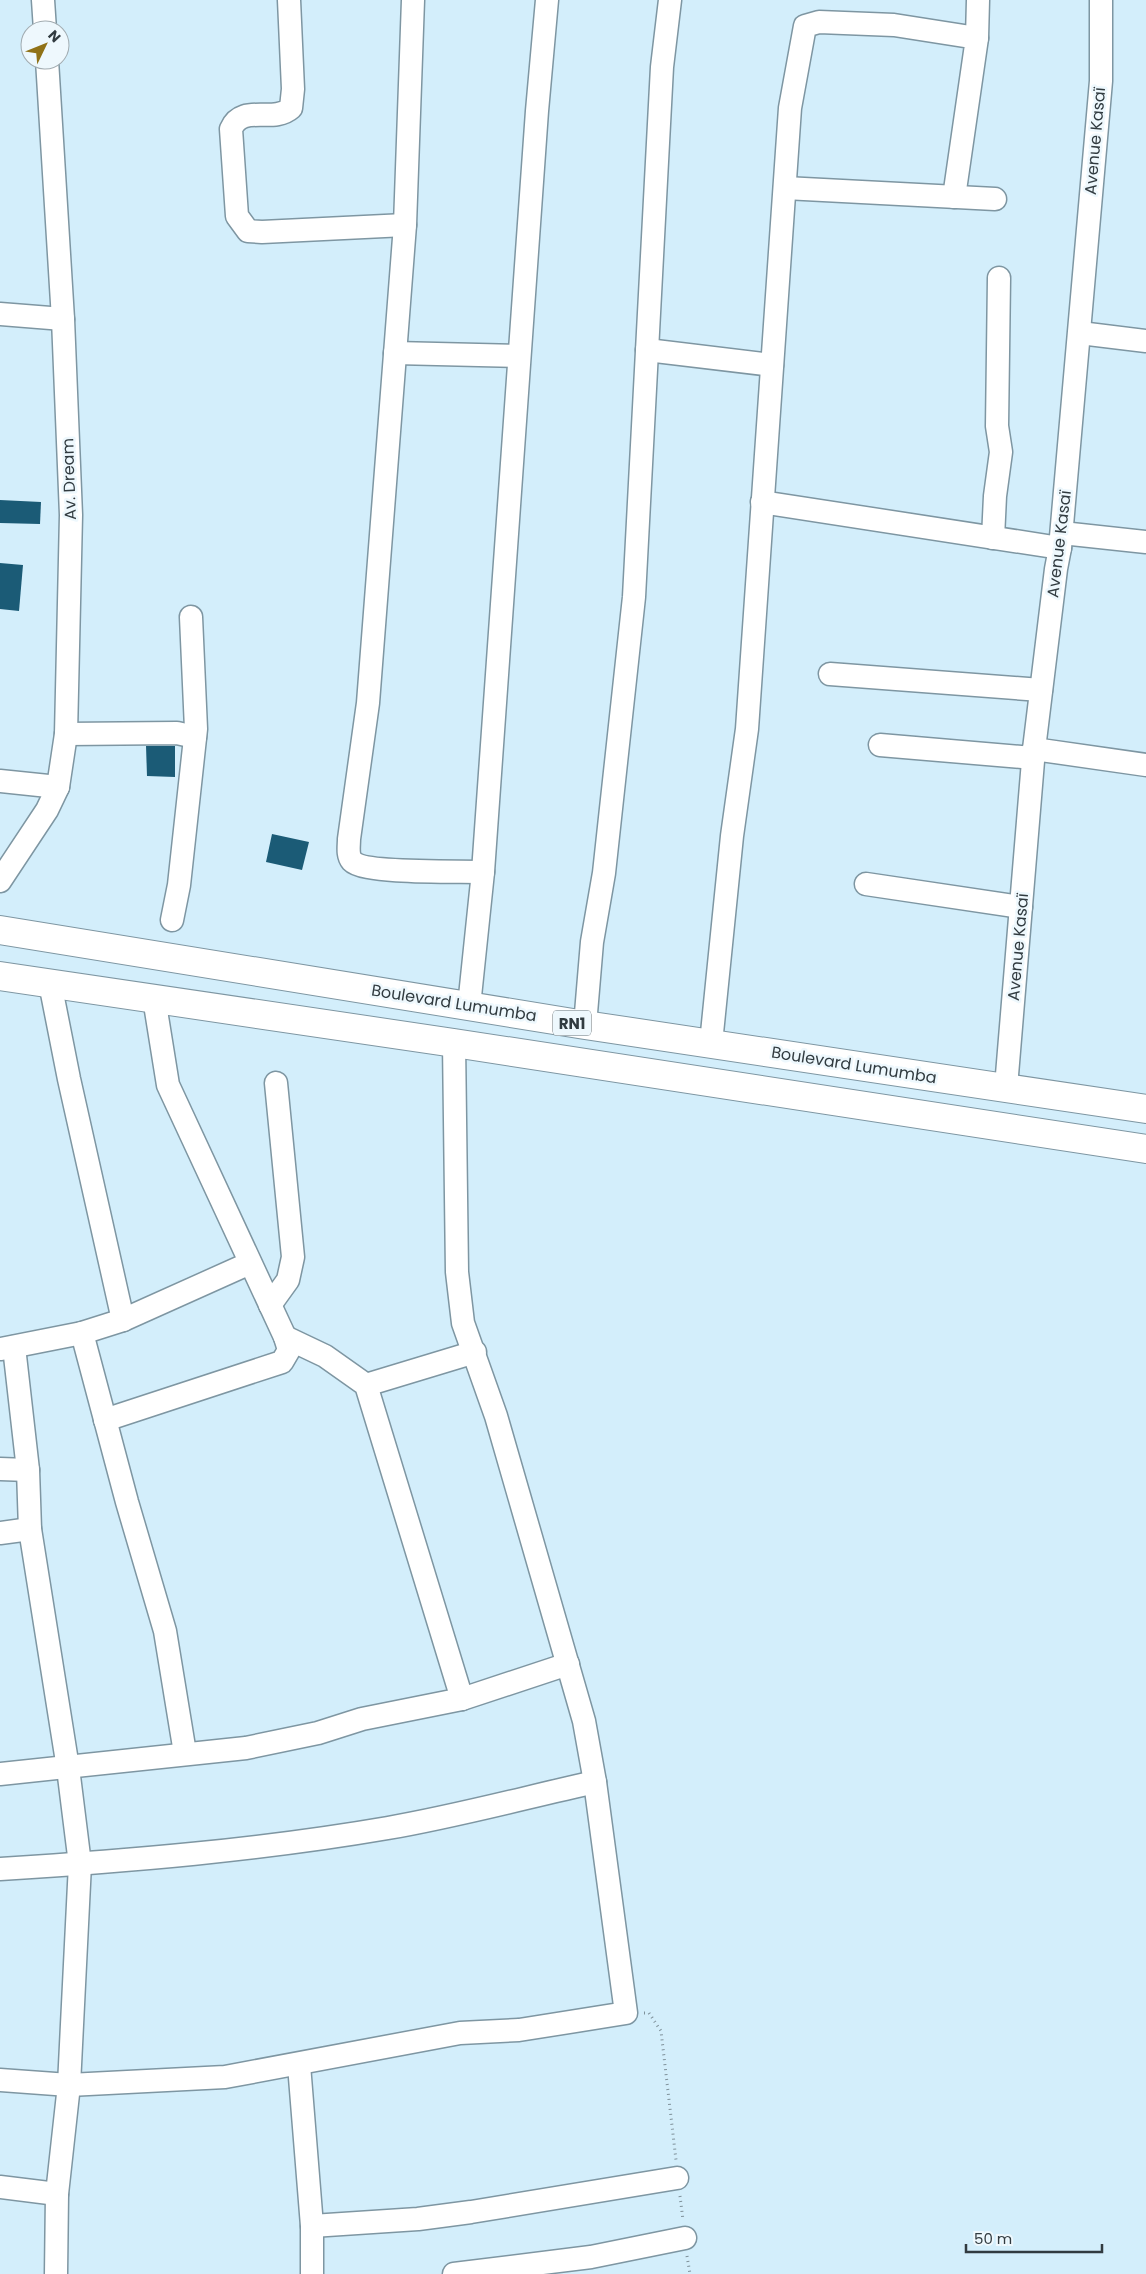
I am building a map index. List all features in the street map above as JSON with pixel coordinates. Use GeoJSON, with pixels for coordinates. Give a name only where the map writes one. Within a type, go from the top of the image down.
{"type":"FeatureCollection","features":[{"type":"Feature","properties":{"kind":"highway","name":"Boulevard Lumumba"},"geometry":{"type":"LineString","coordinates":[[0,930],[585,1025],[1146,1109]]}},
{"type":"Feature","properties":{"kind":"highway","name":"RN1"},"geometry":{"type":"LineString","coordinates":[[0,976],[454,1043],[1146,1149]]}},
{"type":"Feature","properties":{"kind":"street"},"geometry":{"type":"LineString","coordinates":[[43,0],[44,20]]}},
{"type":"Feature","properties":{"kind":"street"},"geometry":{"type":"LineString","coordinates":[[288,0],[293,89],[291,108],[280,115],[240,117],[234,121],[231,129],[240,222],[248,231],[262,232],[405,225]]}},
{"type":"Feature","properties":{"kind":"street"},"geometry":{"type":"LineString","coordinates":[[413,0],[405,225],[368,703],[349,838],[349,855],[353,862],[363,867],[388,870],[483,872]]}},
{"type":"Feature","properties":{"kind":"street"},"geometry":{"type":"LineString","coordinates":[[470,1006],[483,872],[537,111],[548,0]]}},
{"type":"Feature","properties":{"kind":"street"},"geometry":{"type":"LineString","coordinates":[[585,1025],[592,942],[604,873],[634,597],[662,67],[670,0]]}},
{"type":"Feature","properties":{"kind":"street"},"geometry":{"type":"LineString","coordinates":[[954,197],[977,38],[978,0]]}},
{"type":"Feature","properties":{"kind":"street","name":"Avenue Kasaï"},"geometry":{"type":"LineString","coordinates":[[1006,1087],[1034,754],[1061,540],[1080,333],[1100,81],[1101,0]]}},
{"type":"Feature","properties":{"kind":"street"},"geometry":{"type":"LineString","coordinates":[[711,1043],[732,836],[747,729],[790,108],[805,26],[819,22],[894,25],[977,38]]}},
{"type":"Feature","properties":{"kind":"street","name":"Av. Dream"},"geometry":{"type":"LineString","coordinates":[[0,881],[47,810],[58,788],[66,734],[71,515],[63,319],[48,70]]}},
{"type":"Feature","properties":{"kind":"street"},"geometry":{"type":"LineString","coordinates":[[785,188],[995,199]]}},
{"type":"Feature","properties":{"kind":"street"},"geometry":{"type":"LineString","coordinates":[[994,538],[995,496],[1001,452],[997,426],[999,278]]}},
{"type":"Feature","properties":{"kind":"street"},"geometry":{"type":"LineString","coordinates":[[0,314],[63,319]]}},
{"type":"Feature","properties":{"kind":"street"},"geometry":{"type":"LineString","coordinates":[[1080,333],[1146,341]]}},
{"type":"Feature","properties":{"kind":"street"},"geometry":{"type":"LineString","coordinates":[[647,350],[772,365]]}},
{"type":"Feature","properties":{"kind":"street"},"geometry":{"type":"LineString","coordinates":[[395,353],[519,356]]}},
{"type":"Feature","properties":{"kind":"street"},"geometry":{"type":"LineString","coordinates":[[762,502],[994,538],[1146,542]]}},
{"type":"Feature","properties":{"kind":"street"},"geometry":{"type":"LineString","coordinates":[[172,920],[179,884],[195,737],[191,618]]}},
{"type":"Feature","properties":{"kind":"street"},"geometry":{"type":"LineString","coordinates":[[830,674],[1041,690]]}},
{"type":"Feature","properties":{"kind":"street"},"geometry":{"type":"LineString","coordinates":[[66,734],[177,733],[195,737]]}},
{"type":"Feature","properties":{"kind":"street"},"geometry":{"type":"LineString","coordinates":[[880,745],[1034,754],[1146,766]]}},
{"type":"Feature","properties":{"kind":"street"},"geometry":{"type":"LineString","coordinates":[[0,781],[58,788]]}},
{"type":"Feature","properties":{"kind":"street"},"geometry":{"type":"LineString","coordinates":[[866,884],[1021,907]]}},
{"type":"Feature","properties":{"kind":"street"},"geometry":{"type":"LineString","coordinates":[[50,983],[69,1079],[123,1320]]}},
{"type":"Feature","properties":{"kind":"street"},"geometry":{"type":"LineString","coordinates":[[105,1420],[282,1362],[288,1350],[285,1337],[168,1085],[154,998]]}},
{"type":"Feature","properties":{"kind":"street"},"geometry":{"type":"LineString","coordinates":[[0,2080],[69,2085],[225,2077],[299,2065],[460,2033],[519,2030],[626,2013],[595,1782],[584,1721],[532,1536],[475,1352],[463,1323],[457,1272],[454,1043]]}},
{"type":"Feature","properties":{"kind":"street"},"geometry":{"type":"LineString","coordinates":[[270,1305],[288,1280],[293,1257],[276,1083]]}},
{"type":"Feature","properties":{"kind":"street"},"geometry":{"type":"LineString","coordinates":[[56,2274],[58,2194],[69,2085],[76,1977],[80,1864],[68,1768],[30,1529],[28,1470],[7,1348],[82,1333],[123,1320],[250,1263]]}},
{"type":"Feature","properties":{"kind":"street"},"geometry":{"type":"LineString","coordinates":[[82,1333],[165,1632],[185,1753]]}},
{"type":"Feature","properties":{"kind":"street"},"geometry":{"type":"LineString","coordinates":[[285,1337],[325,1356],[366,1385],[462,1698]]}},
{"type":"Feature","properties":{"kind":"street"},"geometry":{"type":"LineString","coordinates":[[366,1385],[475,1352]]}},
{"type":"Feature","properties":{"kind":"street"},"geometry":{"type":"LineString","coordinates":[[0,1470],[28,1470]]}},
{"type":"Feature","properties":{"kind":"street"},"geometry":{"type":"LineString","coordinates":[[0,1533],[30,1529]]}},
{"type":"Feature","properties":{"kind":"street"},"geometry":{"type":"LineString","coordinates":[[0,1774],[256,1746],[318,1733],[362,1719],[462,1698],[568,1664]]}},
{"type":"Feature","properties":{"kind":"street"},"geometry":{"type":"LineString","coordinates":[[0,1869],[80,1864],[233,1849],[389,1828],[595,1782]]}},
{"type":"Feature","properties":{"kind":"street"},"geometry":{"type":"LineString","coordinates":[[299,2065],[312,2226],[312,2274]]}},
{"type":"Feature","properties":{"kind":"street"},"geometry":{"type":"LineString","coordinates":[[312,2226],[418,2219],[677,2178]]}},
{"type":"Feature","properties":{"kind":"street"},"geometry":{"type":"LineString","coordinates":[[0,2187],[58,2194]]}},
{"type":"Feature","properties":{"kind":"street"},"geometry":{"type":"LineString","coordinates":[[454,2274],[591,2257],[685,2238]]}},
{"type":"Feature","properties":{"kind":"path"},"geometry":{"type":"LineString","coordinates":[[626,2013],[649,2013],[661,2031],[677,2178],[690,2274]]}},
{"type":"Feature","properties":{"kind":"building"},"geometry":{"type":"Polygon","coordinates":[[[0,500],[41,502],[40,524],[0,523],[0,500]]]}},
{"type":"Feature","properties":{"kind":"building"},"geometry":{"type":"Polygon","coordinates":[[[0,563],[23,565],[19,611],[0,609],[0,563]]]}},
{"type":"Feature","properties":{"kind":"building"},"geometry":{"type":"Polygon","coordinates":[[[146,746],[175,746],[175,777],[147,776],[146,746]]]}},
{"type":"Feature","properties":{"kind":"building"},"geometry":{"type":"Polygon","coordinates":[[[272,834],[309,842],[302,870],[266,862],[272,834]]]}}]}
